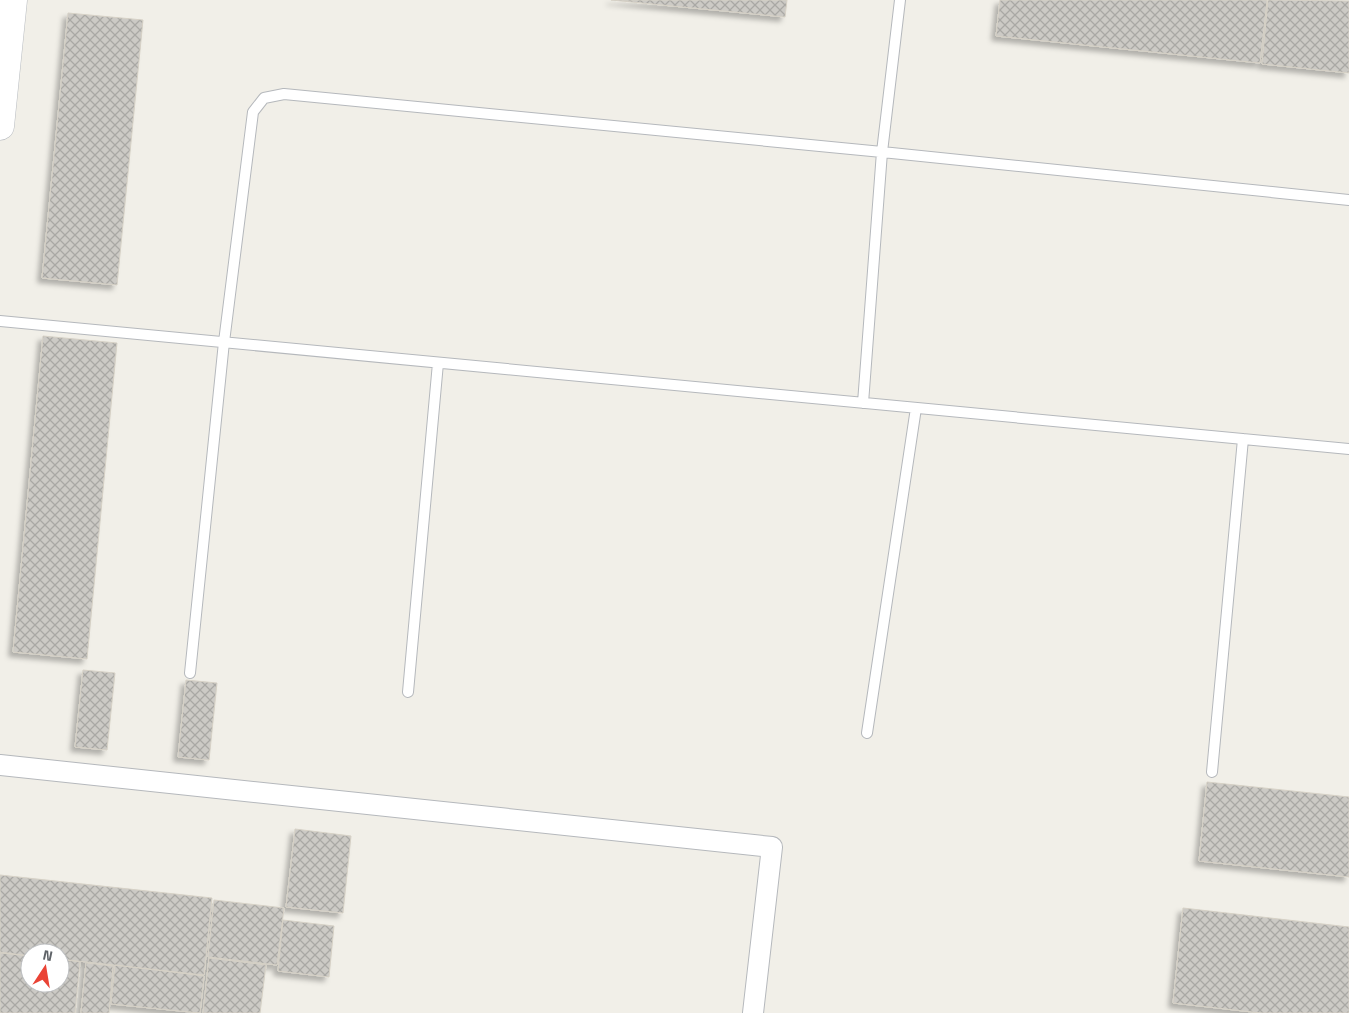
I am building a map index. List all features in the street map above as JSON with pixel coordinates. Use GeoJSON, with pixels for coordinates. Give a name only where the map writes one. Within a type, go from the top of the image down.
{"type":"FeatureCollection","features":[{"type":"Feature","properties":{"kind":"street"},"geometry":{"type":"LineString","coordinates":[[0,118],[13,0]]}},
{"type":"Feature","properties":{"kind":"street"},"geometry":{"type":"LineString","coordinates":[[0,765],[772,847],[754,1013]]}},
{"type":"Feature","properties":{"kind":"lane"},"geometry":{"type":"LineString","coordinates":[[863,403],[882,152],[900,0]]}},
{"type":"Feature","properties":{"kind":"lane"},"geometry":{"type":"LineString","coordinates":[[190,672],[224,342],[253,112],[264,98],[284,94],[882,152],[1349,200]]}},
{"type":"Feature","properties":{"kind":"lane"},"geometry":{"type":"LineString","coordinates":[[0,320],[1349,449]]}},
{"type":"Feature","properties":{"kind":"lane"},"geometry":{"type":"LineString","coordinates":[[408,692],[438,363]]}},
{"type":"Feature","properties":{"kind":"lane"},"geometry":{"type":"LineString","coordinates":[[867,733],[916,408]]}},
{"type":"Feature","properties":{"kind":"lane"},"geometry":{"type":"LineString","coordinates":[[1212,772],[1243,439]]}},
{"type":"Feature","properties":{"kind":"building"},"geometry":{"type":"Polygon","coordinates":[[[611,0],[787,0],[785,17],[611,0]]]}},
{"type":"Feature","properties":{"kind":"building"},"geometry":{"type":"Polygon","coordinates":[[[1000,0],[1267,0],[1260,63],[996,36],[1000,0]]]}},
{"type":"Feature","properties":{"kind":"building"},"geometry":{"type":"Polygon","coordinates":[[[1268,0],[1349,1],[1349,73],[1262,64],[1268,0]]]}},
{"type":"Feature","properties":{"kind":"building"},"geometry":{"type":"Polygon","coordinates":[[[68,13],[143,20],[117,285],[42,278],[68,13]]]}},
{"type":"Feature","properties":{"kind":"building"},"geometry":{"type":"Polygon","coordinates":[[[43,336],[117,343],[87,659],[13,652],[43,336]]]}},
{"type":"Feature","properties":{"kind":"building"},"geometry":{"type":"Polygon","coordinates":[[[83,670],[115,673],[107,750],[75,747],[83,670]]]}},
{"type":"Feature","properties":{"kind":"building"},"geometry":{"type":"Polygon","coordinates":[[[186,680],[217,683],[209,760],[178,757],[186,680]]]}},
{"type":"Feature","properties":{"kind":"building"},"geometry":{"type":"Polygon","coordinates":[[[1207,782],[1349,797],[1349,877],[1199,861],[1207,782]]]}},
{"type":"Feature","properties":{"kind":"building"},"geometry":{"type":"Polygon","coordinates":[[[295,829],[351,836],[343,913],[286,907],[295,829]]]}},
{"type":"Feature","properties":{"kind":"building"},"geometry":{"type":"Polygon","coordinates":[[[0,875],[212,898],[204,975],[70,960],[70,943],[20,943],[20,955],[0,952],[0,875]]]}},
{"type":"Feature","properties":{"kind":"building"},"geometry":{"type":"Polygon","coordinates":[[[214,900],[284,908],[277,965],[208,957],[214,900]]]}},
{"type":"Feature","properties":{"kind":"building"},"geometry":{"type":"Polygon","coordinates":[[[1183,908],[1349,927],[1349,1013],[1261,1013],[1173,1003],[1183,908]]]}},
{"type":"Feature","properties":{"kind":"building"},"geometry":{"type":"Polygon","coordinates":[[[283,920],[334,926],[329,977],[278,971],[283,920]]]}},
{"type":"Feature","properties":{"kind":"building"},"geometry":{"type":"Polygon","coordinates":[[[0,953],[20,955],[20,993],[70,993],[70,960],[80,962],[75,1013],[0,1013],[0,953]]]}},
{"type":"Feature","properties":{"kind":"building"},"geometry":{"type":"Polygon","coordinates":[[[209,958],[266,965],[260,1013],[203,1013],[209,958]]]}},
{"type":"Feature","properties":{"kind":"building"},"geometry":{"type":"Polygon","coordinates":[[[86,963],[113,966],[109,1013],[81,1013],[86,963]]]}},
{"type":"Feature","properties":{"kind":"building"},"geometry":{"type":"Polygon","coordinates":[[[115,965],[204,976],[200,1013],[111,1004],[115,965]]]}}]}
